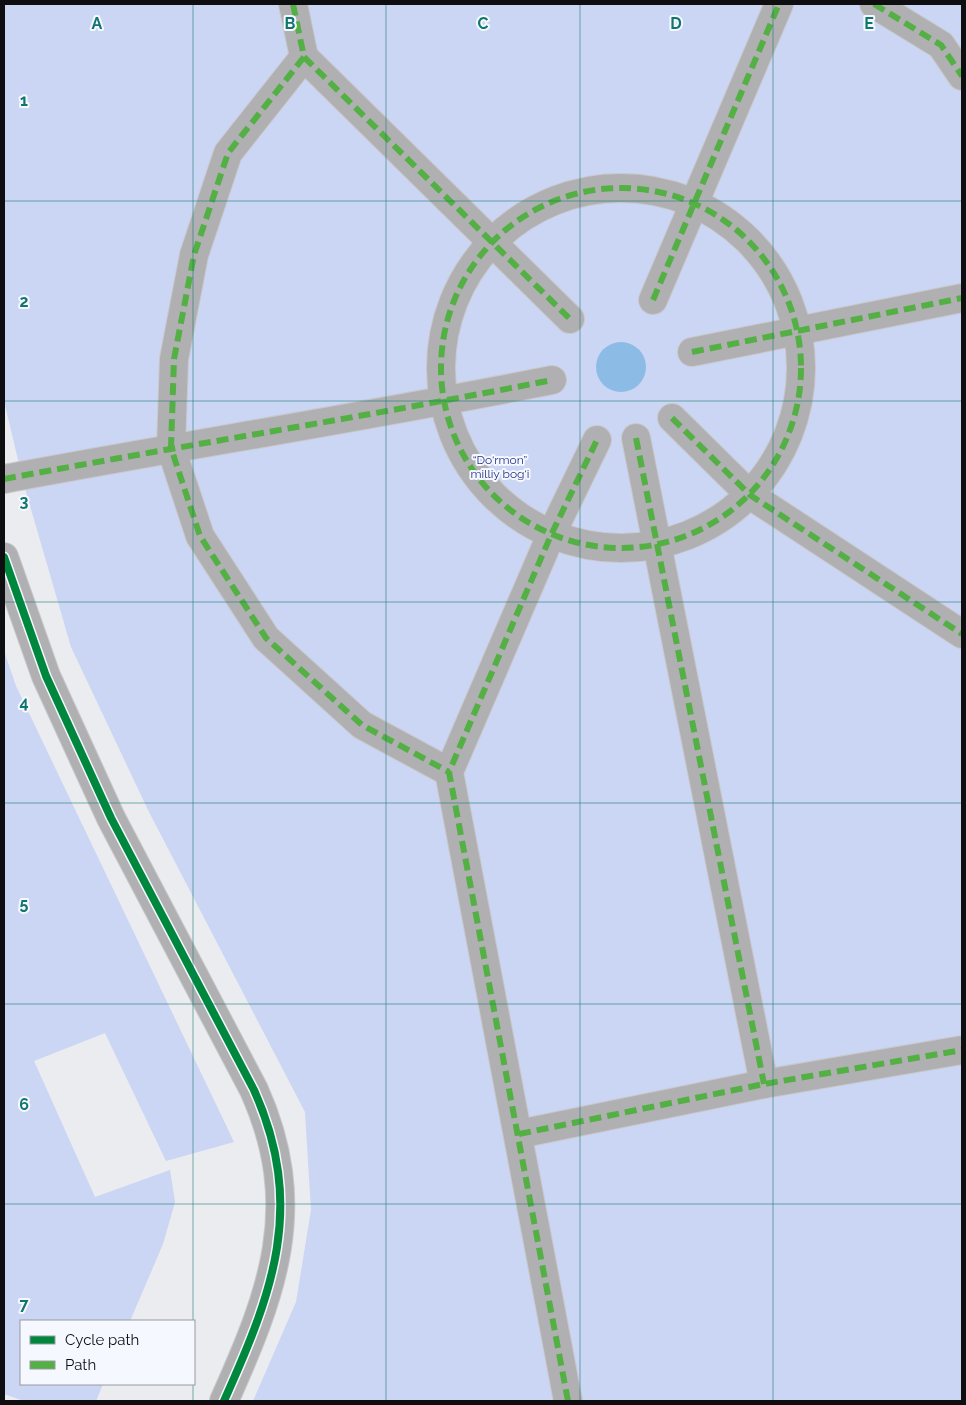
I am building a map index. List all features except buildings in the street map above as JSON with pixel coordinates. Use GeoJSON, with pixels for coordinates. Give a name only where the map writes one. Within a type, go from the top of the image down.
{"type":"FeatureCollection","features":[{"type":"Feature","properties":{"kind":"street"},"geometry":{"type":"LineString","coordinates":[[293,4],[304,57],[570,319]]}},
{"type":"Feature","properties":{"kind":"street"},"geometry":{"type":"LineString","coordinates":[[653,300],[779,4]]}},
{"type":"Feature","properties":{"kind":"street"},"geometry":{"type":"LineString","coordinates":[[874,4],[942,46],[962,76]]}},
{"type":"Feature","properties":{"kind":"street"},"geometry":{"type":"LineString","coordinates":[[304,57],[228,153],[194,255],[174,359],[171,448],[200,536],[266,638],[362,725],[449,772]]}},
{"type":"Feature","properties":{"kind":"street"},"geometry":{"type":"LineString","coordinates":[[617,186],[694,200],[746,235],[787,292],[799,331],[803,361],[793,426],[754,491],[707,528],[658,546],[627,550],[551,535],[496,500],[462,456],[443,402],[440,372],[451,303],[491,241],[550,200],[617,186]]}},
{"type":"Feature","properties":{"kind":"street"},"geometry":{"type":"LineString","coordinates":[[692,352],[962,298]]}},
{"type":"Feature","properties":{"kind":"street"},"geometry":{"type":"LineString","coordinates":[[4,479],[171,448],[443,402],[552,380]]}},
{"type":"Feature","properties":{"kind":"street"},"geometry":{"type":"LineString","coordinates":[[672,418],[750,495],[962,634]]}},
{"type":"Feature","properties":{"kind":"street"},"geometry":{"type":"LineString","coordinates":[[636,438],[764,1084]]}},
{"type":"Feature","properties":{"kind":"street"},"geometry":{"type":"LineString","coordinates":[[568,1401],[449,772],[551,535],[597,440]]}},
{"type":"Feature","properties":{"kind":"street"},"geometry":{"type":"LineString","coordinates":[[4,557],[46,676],[110,818],[254,1090],[269,1127],[279,1173],[280,1189],[276,1252],[266,1299],[255,1333],[224,1401]]}},
{"type":"Feature","properties":{"kind":"street"},"geometry":{"type":"LineString","coordinates":[[519,1134],[764,1084],[962,1050]]}},
{"type":"Feature","properties":{"kind":"green space","name":"“Do‘rmon” milliy bog‘i"},"geometry":{"type":"Polygon","coordinates":[[[4,4],[962,4],[962,1401],[253,1401],[296,1302],[311,1210],[305,1112],[148,810],[71,647],[24,485],[4,401],[4,4]]]}},
{"type":"Feature","properties":{"kind":"green space"},"geometry":{"type":"Polygon","coordinates":[[[4,651],[16,686],[234,1142],[166,1161],[105,1033],[34,1061],[95,1197],[170,1170],[175,1202],[163,1244],[130,1320],[20,1320],[20,1385],[103,1385],[96,1401],[24,1401],[4,1394],[4,651]]]}},
{"type":"Feature","properties":{"kind":"shaded area"},"geometry":{"type":"Polygon","coordinates":[[[621,342],[635,346],[642,353],[646,367],[642,381],[635,388],[621,392],[607,388],[600,381],[596,367],[600,353],[607,346],[621,342]]]}},
{"type":"Feature","properties":{"kind":"marked path"},"geometry":{"type":"LineString","coordinates":[[293,4],[304,57],[570,319]]}},
{"type":"Feature","properties":{"kind":"marked path"},"geometry":{"type":"LineString","coordinates":[[653,300],[779,4]]}},
{"type":"Feature","properties":{"kind":"marked path"},"geometry":{"type":"LineString","coordinates":[[874,4],[941,45],[962,76]]}},
{"type":"Feature","properties":{"kind":"marked path"},"geometry":{"type":"LineString","coordinates":[[304,57],[228,153],[194,255],[174,359],[171,448],[200,536],[266,638],[362,725],[449,772]]}},
{"type":"Feature","properties":{"kind":"marked path"},"geometry":{"type":"LineString","coordinates":[[621,188],[656,192],[690,202],[721,218],[748,241],[771,268],[787,299],[797,333],[801,368],[797,403],[787,437],[771,468],[748,495],[721,518],[690,534],[656,544],[621,548],[586,544],[552,534],[521,518],[494,495],[471,468],[455,437],[445,403],[441,368],[445,333],[455,299],[471,268],[494,241],[521,218],[552,202],[586,192],[621,188]]}},
{"type":"Feature","properties":{"kind":"marked path"},"geometry":{"type":"LineString","coordinates":[[692,352],[962,298]]}},
{"type":"Feature","properties":{"kind":"marked path"},"geometry":{"type":"LineString","coordinates":[[4,479],[552,380]]}},
{"type":"Feature","properties":{"kind":"marked path"},"geometry":{"type":"LineString","coordinates":[[672,418],[750,495],[962,634]]}},
{"type":"Feature","properties":{"kind":"marked path"},"geometry":{"type":"LineString","coordinates":[[636,438],[764,1084]]}},
{"type":"Feature","properties":{"kind":"marked path"},"geometry":{"type":"LineString","coordinates":[[568,1401],[449,772],[551,535],[597,440]]}},
{"type":"Feature","properties":{"kind":"marked path"},"geometry":{"type":"LineString","coordinates":[[519,1134],[764,1084],[962,1050]]}},
{"type":"Feature","properties":{"kind":"cycle path"},"geometry":{"type":"LineString","coordinates":[[4,557],[46,676],[111,818],[254,1090],[270,1132],[278,1172],[280,1211],[277,1248],[269,1285],[257,1323],[224,1401]]}}]}
